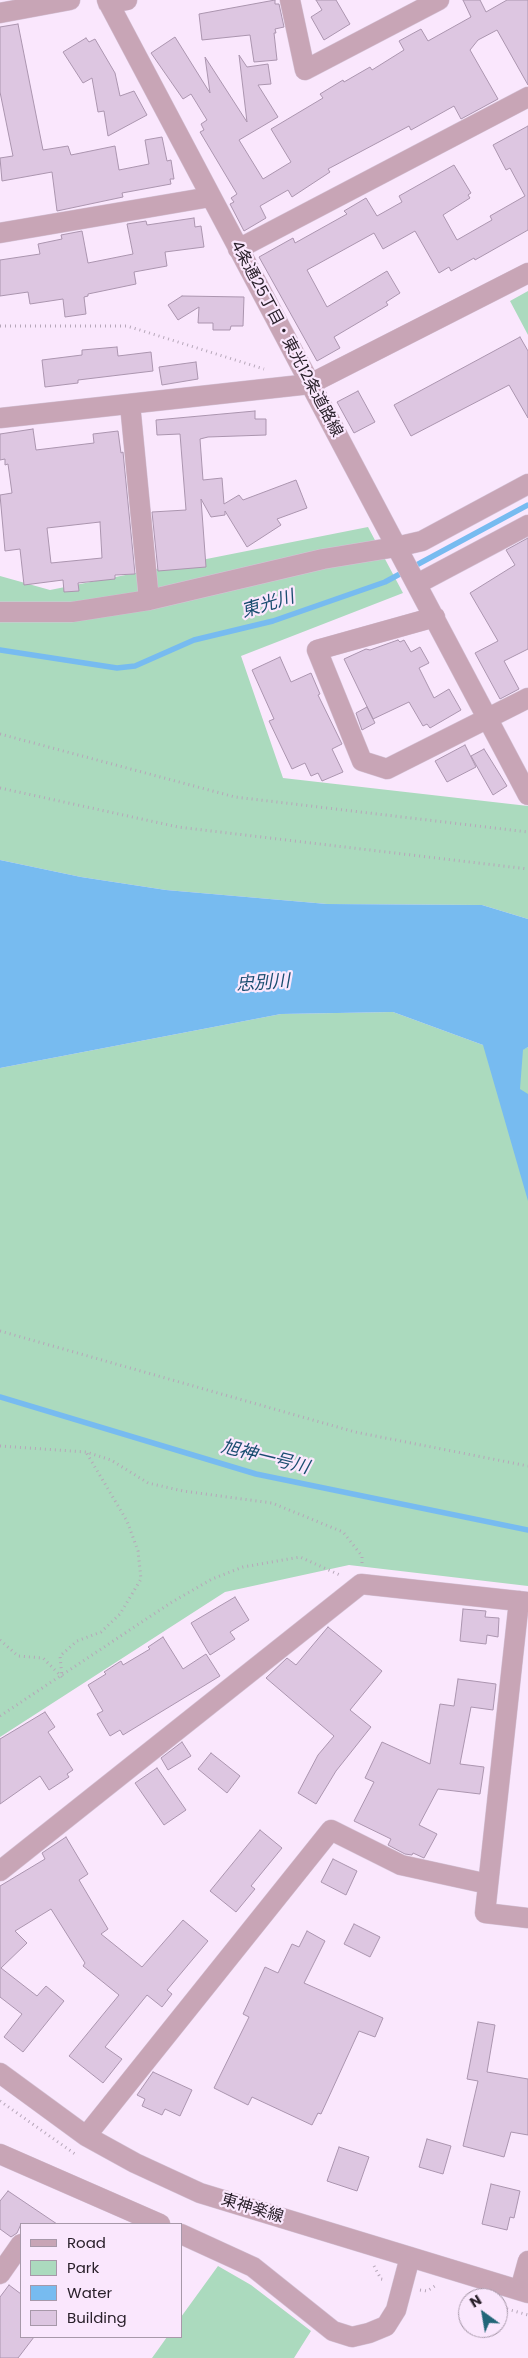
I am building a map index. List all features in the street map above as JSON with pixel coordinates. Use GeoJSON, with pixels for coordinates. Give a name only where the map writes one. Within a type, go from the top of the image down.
{"type":"FeatureCollection","features":[{"type":"Feature","properties":{"kind":"street"},"geometry":{"type":"LineString","coordinates":[[0,13],[70,0]]}},
{"type":"Feature","properties":{"kind":"street"},"geometry":{"type":"LineString","coordinates":[[290,0],[305,70],[439,0]]}},
{"type":"Feature","properties":{"kind":"street","name":"4条通25丁目・東光12条道路線"},"geometry":{"type":"LineString","coordinates":[[114,1],[210,196],[528,795]]}},
{"type":"Feature","properties":{"kind":"street"},"geometry":{"type":"LineString","coordinates":[[238,249],[528,98]]}},
{"type":"Feature","properties":{"kind":"street"},"geometry":{"type":"LineString","coordinates":[[0,233],[210,196]]}},
{"type":"Feature","properties":{"kind":"street"},"geometry":{"type":"LineString","coordinates":[[0,418],[310,384],[528,273]]}},
{"type":"Feature","properties":{"kind":"street"},"geometry":{"type":"LineString","coordinates":[[130,404],[149,600]]}},
{"type":"Feature","properties":{"kind":"street"},"geometry":{"type":"LineString","coordinates":[[408,567],[422,541],[528,484]]}},
{"type":"Feature","properties":{"kind":"street"},"geometry":{"type":"LineString","coordinates":[[0,612],[72,612],[149,600],[323,559],[408,567],[528,525]]}},
{"type":"Feature","properties":{"kind":"street"},"geometry":{"type":"LineString","coordinates":[[434,618],[317,650],[362,760],[387,769],[528,698]]}},
{"type":"Feature","properties":{"kind":"street"},"geometry":{"type":"LineString","coordinates":[[0,1871],[361,1584],[523,1601],[485,1913],[528,1918]]}},
{"type":"Feature","properties":{"kind":"street"},"geometry":{"type":"LineString","coordinates":[[86,2136],[331,1830],[400,1864],[488,1884]]}},
{"type":"Feature","properties":{"kind":"street","name":"東神楽線"},"geometry":{"type":"LineString","coordinates":[[0,2073],[86,2136],[135,2163],[200,2194],[524,2291]]}},
{"type":"Feature","properties":{"kind":"street"},"geometry":{"type":"LineString","coordinates":[[0,2154],[158,2223]]}},
{"type":"Feature","properties":{"kind":"street"},"geometry":{"type":"LineString","coordinates":[[182,2234],[253,2267],[333,2331],[352,2336],[369,2334],[386,2326],[396,2310],[410,2257]]}},
{"type":"Feature","properties":{"kind":"street"},"geometry":{"type":"LineString","coordinates":[[0,2274],[20,2245]]}},
{"type":"Feature","properties":{"kind":"street"},"geometry":{"type":"LineString","coordinates":[[524,2291],[528,2261]]}},
{"type":"Feature","properties":{"kind":"path"},"geometry":{"type":"LineString","coordinates":[[0,326],[127,326],[274,372]]}},
{"type":"Feature","properties":{"kind":"path"},"geometry":{"type":"LineString","coordinates":[[0,734],[235,797],[528,832]]}},
{"type":"Feature","properties":{"kind":"path"},"geometry":{"type":"LineString","coordinates":[[0,788],[178,827],[528,869]]}},
{"type":"Feature","properties":{"kind":"path"},"geometry":{"type":"LineString","coordinates":[[0,1331],[355,1432],[528,1466]]}},
{"type":"Feature","properties":{"kind":"path"},"geometry":{"type":"LineString","coordinates":[[0,1446],[86,1452],[111,1460],[148,1483],[183,1491],[272,1503],[343,1532],[362,1556],[361,1584],[300,1557],[243,1568],[212,1579],[172,1602],[62,1677],[0,1716]]}},
{"type":"Feature","properties":{"kind":"path"},"geometry":{"type":"LineString","coordinates":[[62,1677],[60,1656],[77,1641],[101,1632],[120,1614],[141,1579],[138,1551],[126,1522],[86,1452]]}},
{"type":"Feature","properties":{"kind":"path"},"geometry":{"type":"LineString","coordinates":[[0,1640],[18,1656],[43,1658],[62,1677]]}},
{"type":"Feature","properties":{"kind":"green space"},"geometry":{"type":"Polygon","coordinates":[[[528,291],[528,335],[510,301],[528,291]]]}},
{"type":"Feature","properties":{"kind":"green space"},"geometry":{"type":"Polygon","coordinates":[[[368,527],[403,593],[241,656],[283,778],[528,806],[528,919],[482,905],[327,904],[166,890],[81,877],[0,860],[0,576],[50,590],[368,527]]]}},
{"type":"Feature","properties":{"kind":"green space"},"geometry":{"type":"Polygon","coordinates":[[[393,1012],[483,1045],[522,1050],[528,1047],[528,1586],[349,1565],[225,1592],[0,1737],[0,1068],[281,1014],[393,1012]]]}},
{"type":"Feature","properties":{"kind":"green space"},"geometry":{"type":"Polygon","coordinates":[[[218,2266],[251,2285],[311,2331],[294,2358],[152,2358],[166,2338],[182,2338],[182,2316],[218,2266]]]}},
{"type":"Feature","properties":{"kind":"water","name":"忠別川"},"geometry":{"type":"Polygon","coordinates":[[[0,860],[81,877],[166,890],[327,904],[482,905],[528,919],[528,1047],[523,1050],[520,1089],[528,1094],[528,1201],[483,1045],[393,1012],[281,1014],[0,1068],[0,860]]]}},
{"type":"Feature","properties":{"kind":"building"},"geometry":{"type":"Polygon","coordinates":[[[275,0],[275,4],[279,4],[284,27],[275,29],[276,33],[274,33],[277,60],[254,62],[250,35],[202,40],[199,14],[275,0]]]}},
{"type":"Feature","properties":{"kind":"building"},"geometry":{"type":"Polygon","coordinates":[[[316,0],[336,0],[350,24],[324,40],[311,17],[322,10],[316,0]]]}},
{"type":"Feature","properties":{"kind":"building"},"geometry":{"type":"Polygon","coordinates":[[[463,0],[480,0],[486,12],[507,0],[528,0],[528,85],[497,30],[478,40],[470,50],[498,99],[461,119],[454,106],[411,130],[409,126],[328,169],[330,172],[292,197],[288,190],[260,206],[266,218],[244,231],[230,204],[234,202],[231,198],[237,194],[200,132],[204,130],[201,124],[207,120],[191,94],[183,99],[151,53],[175,37],[210,93],[205,57],[247,122],[239,55],[247,67],[268,64],[271,84],[258,85],[278,117],[239,140],[263,179],[291,162],[271,129],[323,98],[320,94],[343,80],[344,82],[370,67],[372,70],[404,50],[399,41],[421,29],[428,41],[471,17],[463,0]]]}},
{"type":"Feature","properties":{"kind":"building"},"geometry":{"type":"Polygon","coordinates":[[[18,24],[43,150],[68,146],[71,155],[115,146],[119,170],[149,164],[145,140],[162,137],[167,161],[171,160],[174,179],[170,179],[171,184],[122,193],[123,197],[57,211],[52,172],[2,181],[0,158],[13,156],[0,92],[0,27],[18,24]]]}},
{"type":"Feature","properties":{"kind":"building"},"geometry":{"type":"Polygon","coordinates":[[[86,38],[89,42],[95,39],[115,73],[120,96],[134,91],[147,115],[108,136],[104,111],[98,112],[92,78],[83,83],[63,52],[86,38]]]}},
{"type":"Feature","properties":{"kind":"building"},"geometry":{"type":"Polygon","coordinates":[[[528,126],[528,230],[475,260],[474,258],[451,271],[449,267],[439,273],[415,231],[383,249],[374,233],[307,270],[327,307],[387,271],[400,293],[386,302],[388,305],[334,337],[340,348],[317,361],[259,257],[293,238],[295,243],[347,214],[344,211],[366,198],[377,216],[402,202],[399,196],[454,165],[471,193],[468,195],[470,198],[443,215],[457,240],[492,220],[490,216],[525,196],[510,168],[506,170],[493,145],[528,126]]]}},
{"type":"Feature","properties":{"kind":"building"},"geometry":{"type":"Polygon","coordinates":[[[194,218],[195,227],[201,226],[204,247],[165,252],[167,266],[134,272],[136,284],[88,294],[88,296],[84,297],[86,314],[65,317],[63,299],[30,304],[28,292],[0,296],[0,260],[40,254],[38,244],[62,239],[61,235],[82,231],[88,263],[133,254],[127,224],[146,221],[147,225],[194,218]]]}},
{"type":"Feature","properties":{"kind":"building"},"geometry":{"type":"Polygon","coordinates":[[[182,296],[244,297],[243,326],[231,326],[230,330],[213,330],[213,323],[198,323],[199,307],[178,320],[168,305],[182,296]]]}},
{"type":"Feature","properties":{"kind":"building"},"geometry":{"type":"Polygon","coordinates":[[[520,337],[528,351],[528,418],[509,385],[411,436],[394,405],[520,337]]]}},
{"type":"Feature","properties":{"kind":"building"},"geometry":{"type":"Polygon","coordinates":[[[117,347],[118,356],[151,352],[153,371],[78,380],[78,383],[45,387],[42,360],[82,355],[82,350],[117,347]]]}},
{"type":"Feature","properties":{"kind":"building"},"geometry":{"type":"Polygon","coordinates":[[[196,362],[198,379],[162,385],[159,367],[196,362]]]}},
{"type":"Feature","properties":{"kind":"building"},"geometry":{"type":"Polygon","coordinates":[[[358,391],[375,422],[354,433],[337,402],[358,391]]]}},
{"type":"Feature","properties":{"kind":"building"},"geometry":{"type":"Polygon","coordinates":[[[255,411],[255,419],[266,419],[266,435],[208,437],[200,439],[203,480],[222,478],[224,504],[239,495],[243,500],[296,480],[307,508],[277,519],[281,525],[247,547],[225,511],[225,515],[211,517],[201,499],[206,567],[158,571],[152,512],[186,510],[180,434],[157,435],[156,420],[255,411]]]}},
{"type":"Feature","properties":{"kind":"building"},"geometry":{"type":"Polygon","coordinates":[[[33,429],[36,450],[94,443],[93,434],[118,431],[121,453],[123,452],[135,574],[115,575],[115,579],[78,583],[79,591],[64,592],[63,580],[24,585],[20,549],[5,551],[0,495],[12,493],[8,464],[5,465],[5,459],[0,460],[0,434],[33,429]],[[100,522],[47,528],[51,563],[102,558],[100,522]]]}},
{"type":"Feature","properties":{"kind":"building"},"geometry":{"type":"Polygon","coordinates":[[[528,538],[528,649],[504,661],[519,689],[500,699],[475,653],[498,641],[470,593],[515,565],[506,550],[528,538]]]}},
{"type":"Feature","properties":{"kind":"building"},"geometry":{"type":"Polygon","coordinates":[[[398,640],[400,642],[404,640],[411,652],[420,647],[429,663],[419,668],[434,698],[449,689],[461,710],[430,728],[427,724],[423,726],[409,702],[373,719],[344,659],[366,649],[370,650],[398,640]]]}},
{"type":"Feature","properties":{"kind":"building"},"geometry":{"type":"Polygon","coordinates":[[[280,657],[291,682],[311,673],[320,694],[318,695],[342,744],[332,749],[343,772],[322,781],[318,773],[311,776],[305,763],[292,769],[269,721],[274,719],[252,670],[280,657]]]}},
{"type":"Feature","properties":{"kind":"building"},"geometry":{"type":"Polygon","coordinates":[[[367,707],[375,723],[362,730],[356,713],[367,707]]]}},
{"type":"Feature","properties":{"kind":"building"},"geometry":{"type":"Polygon","coordinates":[[[465,745],[476,767],[447,782],[435,761],[465,745]]]}},
{"type":"Feature","properties":{"kind":"building"},"geometry":{"type":"Polygon","coordinates":[[[484,749],[507,786],[493,795],[471,756],[484,749]]]}},
{"type":"Feature","properties":{"kind":"building"},"geometry":{"type":"Polygon","coordinates":[[[235,1597],[249,1620],[230,1632],[235,1639],[210,1655],[191,1623],[235,1597]]]}},
{"type":"Feature","properties":{"kind":"building"},"geometry":{"type":"Polygon","coordinates":[[[463,1609],[486,1611],[485,1617],[499,1618],[498,1637],[487,1635],[486,1644],[460,1641],[463,1609]]]}},
{"type":"Feature","properties":{"kind":"building"},"geometry":{"type":"Polygon","coordinates":[[[328,1627],[382,1671],[350,1710],[371,1727],[336,1771],[316,1804],[298,1793],[318,1755],[334,1736],[266,1678],[287,1658],[296,1665],[328,1627]]]}},
{"type":"Feature","properties":{"kind":"building"},"geometry":{"type":"Polygon","coordinates":[[[163,1637],[183,1669],[206,1654],[220,1676],[123,1735],[120,1730],[110,1736],[97,1714],[103,1711],[88,1685],[106,1674],[104,1672],[121,1661],[123,1665],[150,1649],[148,1647],[163,1637]]]}},
{"type":"Feature","properties":{"kind":"building"},"geometry":{"type":"Polygon","coordinates":[[[458,1679],[496,1684],[493,1710],[471,1707],[460,1764],[484,1767],[480,1794],[438,1789],[419,1825],[437,1834],[424,1858],[413,1853],[412,1855],[405,1854],[388,1845],[391,1839],[354,1821],[374,1782],[365,1778],[382,1742],[430,1764],[440,1704],[454,1706],[458,1679]]]}},
{"type":"Feature","properties":{"kind":"building"},"geometry":{"type":"Polygon","coordinates":[[[45,1712],[55,1727],[48,1732],[73,1770],[67,1774],[69,1777],[49,1790],[40,1776],[0,1804],[0,1739],[45,1712]]]}},
{"type":"Feature","properties":{"kind":"building"},"geometry":{"type":"Polygon","coordinates":[[[182,1742],[191,1756],[168,1770],[161,1758],[182,1742]]]}},
{"type":"Feature","properties":{"kind":"building"},"geometry":{"type":"Polygon","coordinates":[[[211,1753],[240,1776],[227,1793],[198,1769],[211,1753]]]}},
{"type":"Feature","properties":{"kind":"building"},"geometry":{"type":"Polygon","coordinates":[[[157,1768],[186,1810],[164,1825],[135,1783],[157,1768]]]}},
{"type":"Feature","properties":{"kind":"building"},"geometry":{"type":"Polygon","coordinates":[[[260,1830],[282,1848],[251,1886],[255,1889],[236,1912],[210,1891],[260,1830]]]}},
{"type":"Feature","properties":{"kind":"building"},"geometry":{"type":"Polygon","coordinates":[[[66,1837],[88,1874],[79,1880],[108,1929],[101,1934],[142,1967],[183,1920],[208,1941],[167,1990],[172,1994],[162,2007],[147,1995],[105,2047],[122,2059],[103,2083],[69,2056],[119,1995],[83,1966],[85,1963],[51,1909],[15,1931],[27,1943],[1,1968],[37,1996],[46,1986],[64,2001],[23,2052],[4,2037],[22,2014],[0,1997],[0,1886],[45,1859],[42,1853],[66,1837]]]}},
{"type":"Feature","properties":{"kind":"building"},"geometry":{"type":"Polygon","coordinates":[[[333,1859],[357,1871],[346,1895],[321,1882],[333,1859]]]}},
{"type":"Feature","properties":{"kind":"building"},"geometry":{"type":"Polygon","coordinates":[[[354,1924],[380,1937],[370,1957],[344,1944],[354,1924]]]}},
{"type":"Feature","properties":{"kind":"building"},"geometry":{"type":"Polygon","coordinates":[[[307,1931],[325,1941],[304,1983],[383,2018],[375,2037],[359,2031],[321,2114],[318,2113],[312,2125],[252,2097],[248,2105],[214,2088],[249,2017],[243,2014],[265,1967],[278,1973],[292,1944],[299,1947],[307,1931]]]}},
{"type":"Feature","properties":{"kind":"building"},"geometry":{"type":"Polygon","coordinates":[[[478,2022],[495,2025],[487,2072],[528,2079],[528,2135],[511,2132],[504,2157],[463,2146],[478,2081],[467,2079],[478,2022]]]}},
{"type":"Feature","properties":{"kind":"building"},"geometry":{"type":"Polygon","coordinates":[[[153,2072],[192,2090],[180,2116],[165,2109],[162,2115],[142,2106],[145,2099],[137,2095],[153,2072]]]}},
{"type":"Feature","properties":{"kind":"building"},"geometry":{"type":"Polygon","coordinates":[[[427,2139],[451,2146],[443,2174],[419,2167],[427,2139]]]}},
{"type":"Feature","properties":{"kind":"building"},"geometry":{"type":"Polygon","coordinates":[[[339,2147],[369,2157],[357,2191],[327,2181],[339,2147]]]}},
{"type":"Feature","properties":{"kind":"building"},"geometry":{"type":"Polygon","coordinates":[[[491,2184],[520,2191],[514,2218],[510,2217],[507,2230],[482,2224],[491,2184]]]}},
{"type":"Feature","properties":{"kind":"building"},"geometry":{"type":"Polygon","coordinates":[[[8,2191],[56,2223],[20,2223],[17,2233],[11,2237],[0,2229],[0,2201],[8,2191]]]}},
{"type":"Feature","properties":{"kind":"building"},"geometry":{"type":"Polygon","coordinates":[[[9,2285],[20,2293],[20,2338],[33,2338],[18,2358],[0,2358],[0,2297],[9,2285]]]}},
{"type":"Feature","properties":{"kind":"waterway","name":"東光川"},"geometry":{"type":"LineString","coordinates":[[0,650],[117,668],[135,666],[194,640],[273,621],[385,582],[528,505]]}},
{"type":"Feature","properties":{"kind":"waterway","name":"旭神一号川"},"geometry":{"type":"LineString","coordinates":[[0,1397],[256,1474],[528,1530]]}}]}
